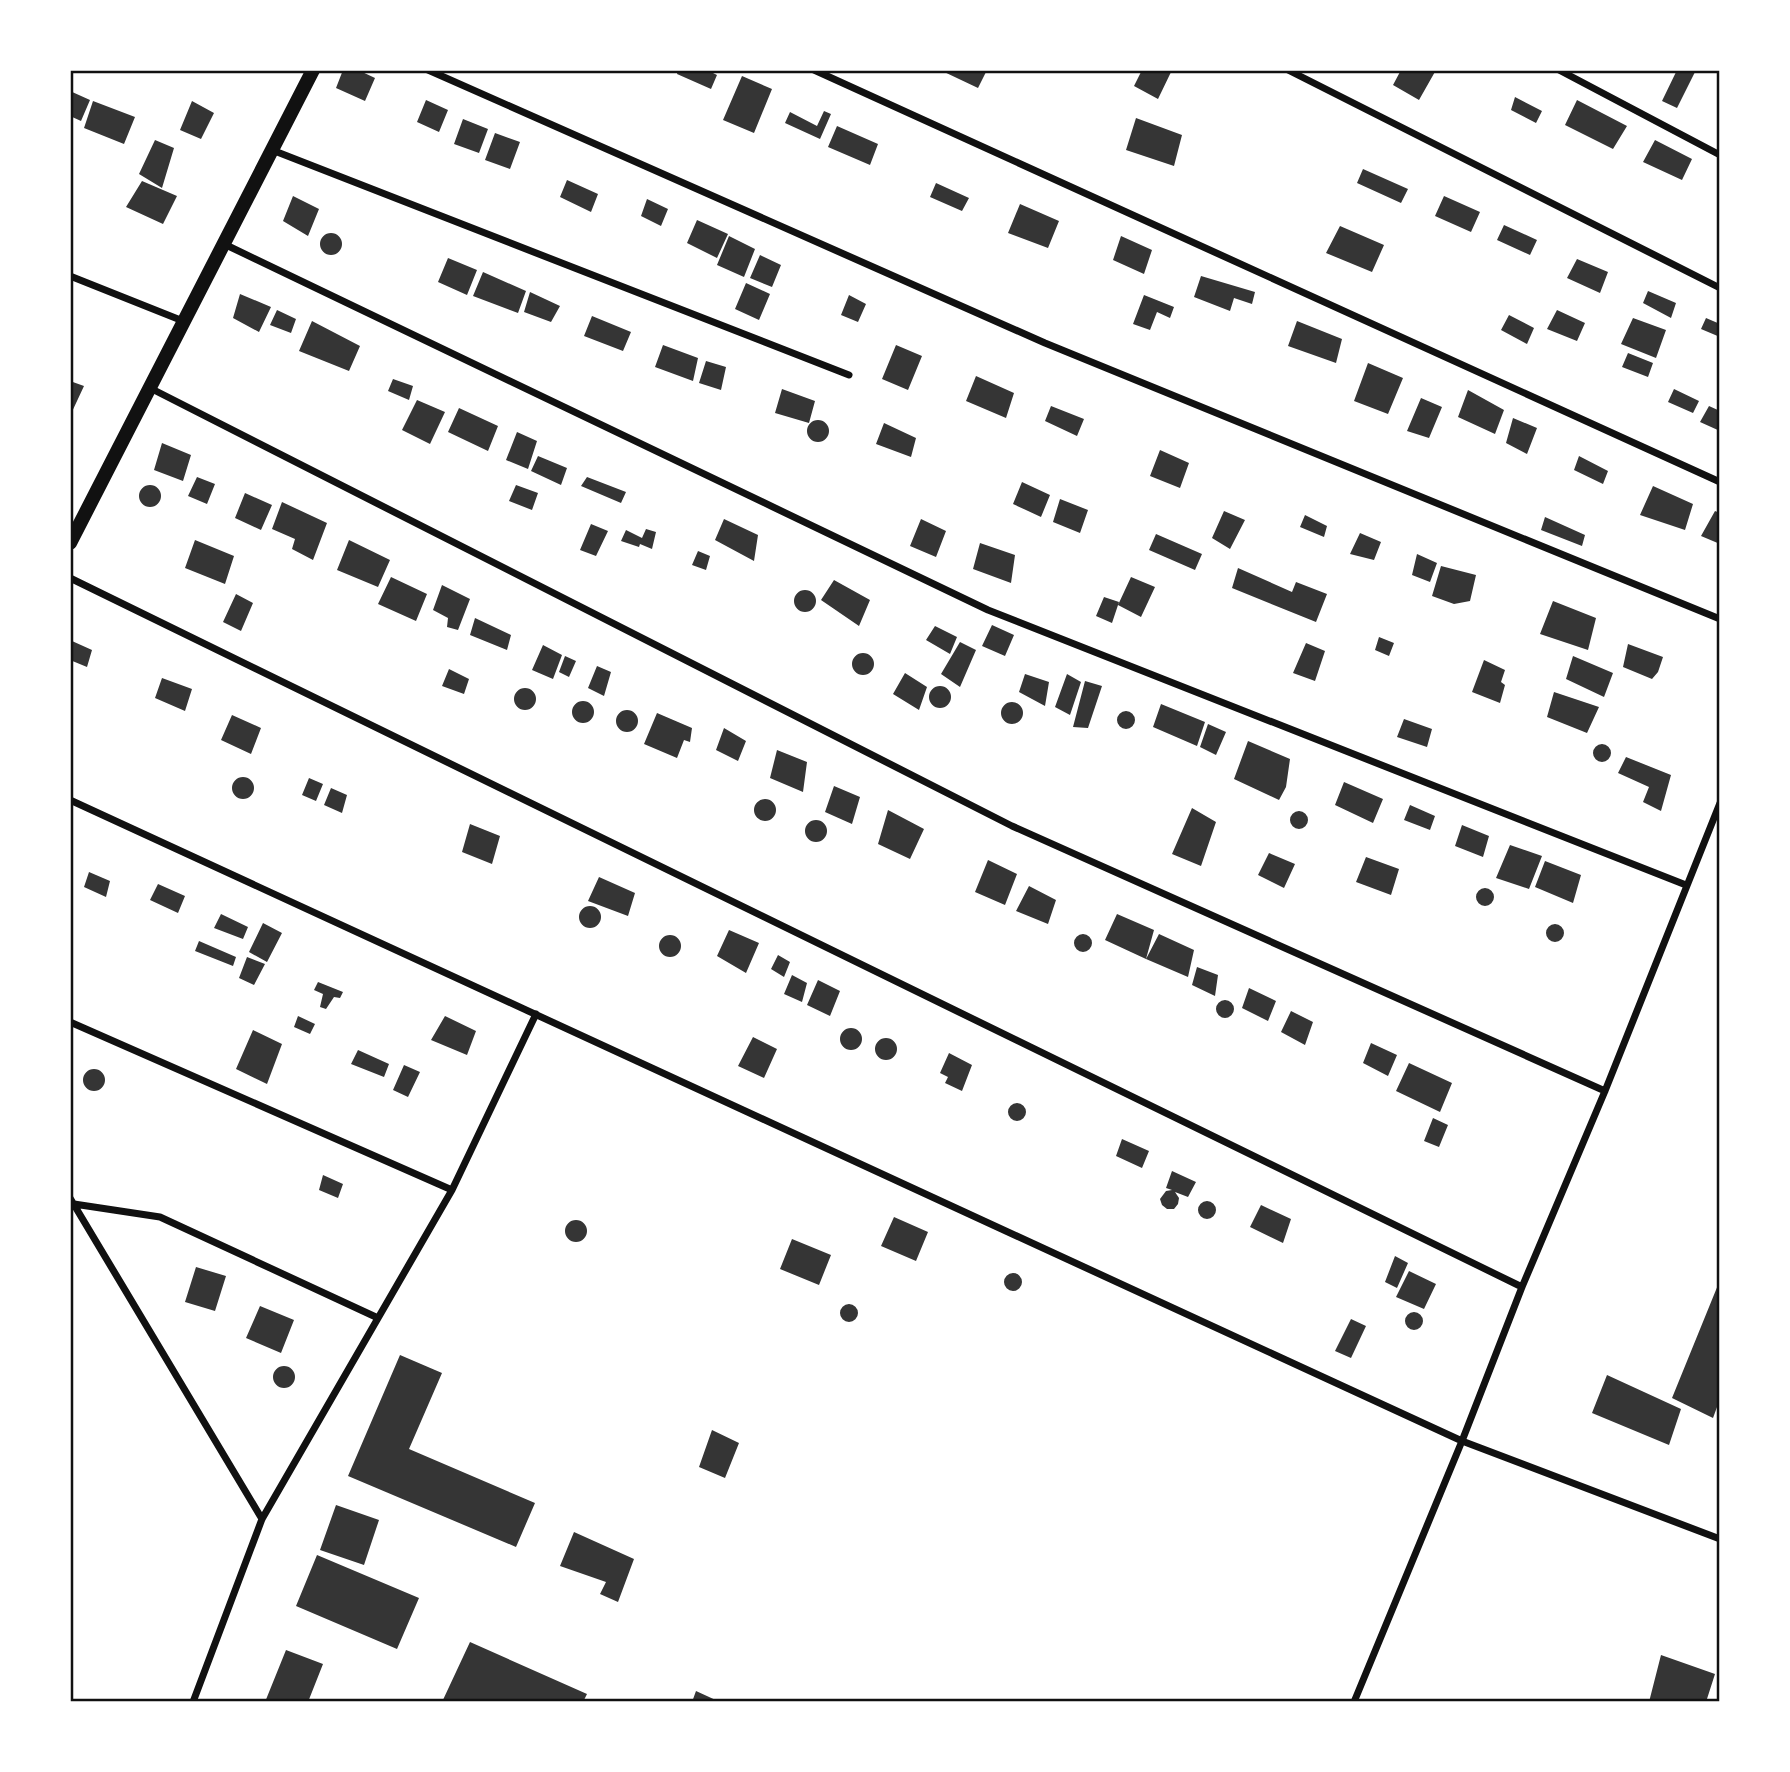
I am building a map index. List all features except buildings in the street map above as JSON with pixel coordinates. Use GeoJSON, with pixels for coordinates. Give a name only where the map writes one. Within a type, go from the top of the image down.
{"type":"FeatureCollection","features":[{"type":"Feature","properties":{"kind":"main road"},"geometry":{"type":"LineString","coordinates":[[70,543],[313,70]]}},
{"type":"Feature","properties":{"kind":"street"},"geometry":{"type":"LineString","coordinates":[[428,70],[1045,343],[1720,619]]}},
{"type":"Feature","properties":{"kind":"street"},"geometry":{"type":"LineString","coordinates":[[814,70],[1720,482]]}},
{"type":"Feature","properties":{"kind":"street"},"geometry":{"type":"LineString","coordinates":[[1288,70],[1720,288]]}},
{"type":"Feature","properties":{"kind":"street"},"geometry":{"type":"LineString","coordinates":[[1559,70],[1720,155]]}},
{"type":"Feature","properties":{"kind":"street"},"geometry":{"type":"LineString","coordinates":[[272,150],[849,375]]}},
{"type":"Feature","properties":{"kind":"street"},"geometry":{"type":"LineString","coordinates":[[223,244],[988,610],[1686,885]]}},
{"type":"Feature","properties":{"kind":"street"},"geometry":{"type":"LineString","coordinates":[[70,276],[184,321]]}},
{"type":"Feature","properties":{"kind":"street"},"geometry":{"type":"LineString","coordinates":[[150,388],[1012,826],[1605,1091]]}},
{"type":"Feature","properties":{"kind":"street"},"geometry":{"type":"LineString","coordinates":[[70,578],[1522,1287]]}},
{"type":"Feature","properties":{"kind":"street"},"geometry":{"type":"LineString","coordinates":[[70,800],[1462,1441],[1720,1539]]}},
{"type":"Feature","properties":{"kind":"street"},"geometry":{"type":"LineString","coordinates":[[1354,1702],[1720,803]]}},
{"type":"Feature","properties":{"kind":"street"},"geometry":{"type":"LineString","coordinates":[[193,1702],[262,1519],[452,1190],[536,1014]]}},
{"type":"Feature","properties":{"kind":"street"},"geometry":{"type":"LineString","coordinates":[[70,1022],[452,1190]]}},
{"type":"Feature","properties":{"kind":"street"},"geometry":{"type":"LineString","coordinates":[[72,1201],[160,1217],[378,1318]]}},
{"type":"Feature","properties":{"kind":"street"},"geometry":{"type":"LineString","coordinates":[[72,1201],[262,1519]]}}]}
